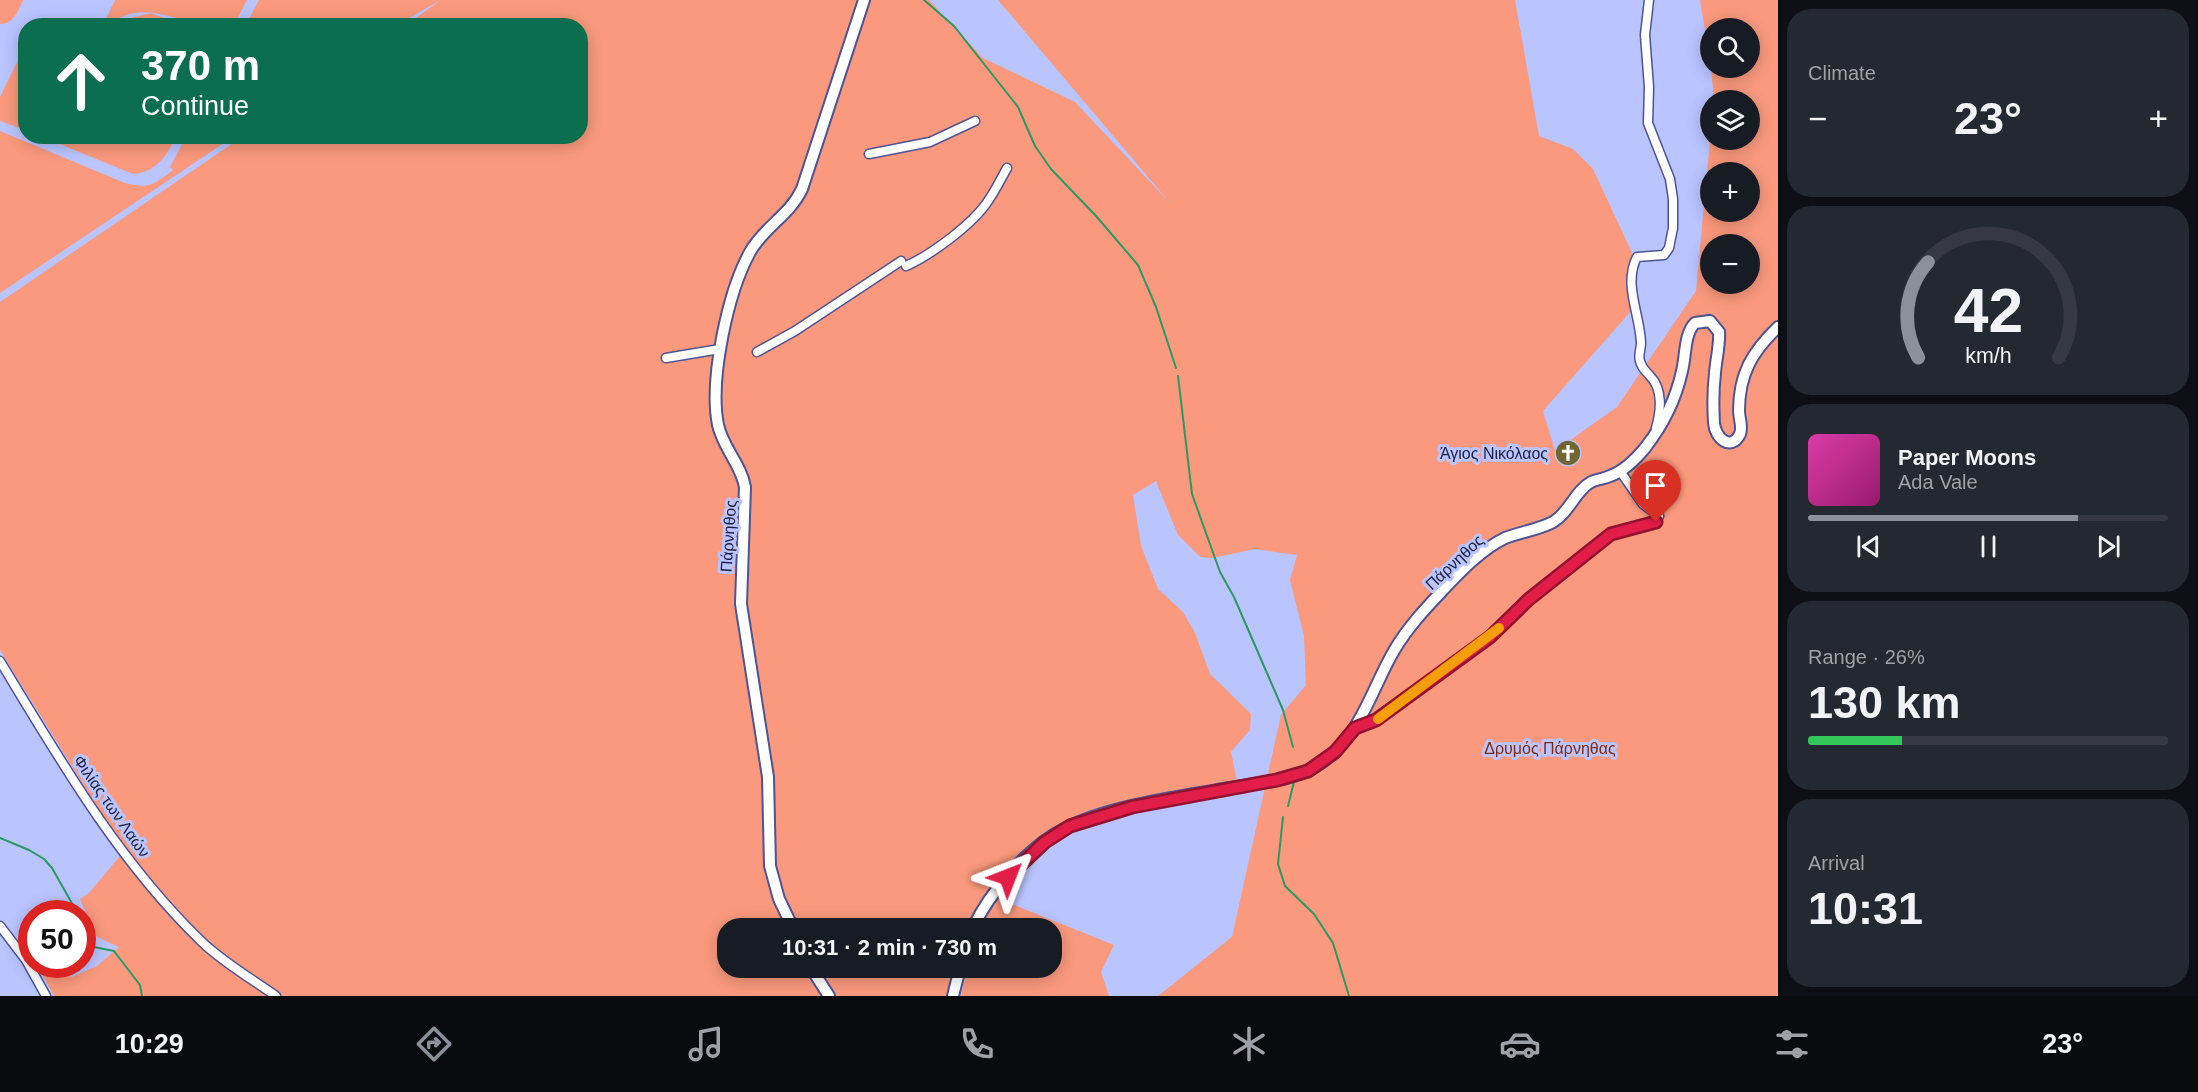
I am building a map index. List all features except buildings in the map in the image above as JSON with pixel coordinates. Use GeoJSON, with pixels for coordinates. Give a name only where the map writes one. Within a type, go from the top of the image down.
{"type":"FeatureCollection","features":[{"type":"Feature","properties":{"kind":"main road","name":"Πάρνηθος"},"geometry":{"type":"LineString","coordinates":[[788,918],[779,898],[770,866],[768,777],[740,590],[746,494],[741,472],[725,445],[718,426],[715,394],[720,349],[751,251],[760,237],[788,212],[802,189],[864,0]]}},
{"type":"Feature","properties":{"kind":"main road","name":"Πάρνηθος"},"geometry":{"type":"LineString","coordinates":[[978,918],[986,904],[1008,877],[1045,842],[1063,829],[1132,807],[1277,780],[1308,771],[1330,756],[1355,728],[1404,634],[1444,589],[1492,546],[1504,539],[1553,522],[1590,483],[1620,471],[1633,461],[1665,419],[1682,372],[1689,331],[1695,323],[1710,321],[1719,332],[1713,401],[1715,431],[1719,438],[1726,442],[1735,440],[1740,433],[1741,394],[1751,358],[1759,345],[1778,327]]}},
{"type":"Feature","properties":{"kind":"main road"},"geometry":{"type":"LineString","coordinates":[[818,978],[829,996]]}},
{"type":"Feature","properties":{"kind":"main road"},"geometry":{"type":"LineString","coordinates":[[953,996],[958,978]]}},
{"type":"Feature","properties":{"kind":"street"},"geometry":{"type":"LineString","coordinates":[[1649,0],[1645,35],[1649,87],[1648,123],[1670,179],[1673,199],[1669,248],[1664,255],[1637,257],[1631,268],[1631,285],[1641,343],[1639,358],[1643,370],[1651,377],[1661,396],[1654,435]]}},
{"type":"Feature","properties":{"kind":"street"},"geometry":{"type":"LineString","coordinates":[[869,154],[930,142],[975,121]]}},
{"type":"Feature","properties":{"kind":"street"},"geometry":{"type":"LineString","coordinates":[[757,352],[904,264],[921,259],[988,203],[1006,168]]}},
{"type":"Feature","properties":{"kind":"street"},"geometry":{"type":"LineString","coordinates":[[666,358],[720,349]]}},
{"type":"Feature","properties":{"kind":"street"},"geometry":{"type":"LineString","coordinates":[[1355,728],[1376,720],[1490,637],[1528,600],[1611,534],[1656,522],[1659,516],[1643,504],[1620,471]]}},
{"type":"Feature","properties":{"kind":"street","name":"Φιλίας των Λαών"},"geometry":{"type":"LineString","coordinates":[[0,661],[75,784],[121,851],[201,941],[276,996]]}},
{"type":"Feature","properties":{"kind":"street"},"geometry":{"type":"LineString","coordinates":[[0,926],[26,960],[46,996]]}},
{"type":"Feature","properties":{"kind":"green space"},"geometry":{"type":"Polygon","coordinates":[[[0,0],[23,0],[12,19],[0,24],[0,0]]]}},
{"type":"Feature","properties":{"kind":"green space"},"geometry":{"type":"Polygon","coordinates":[[[115,0],[247,0],[238,18],[177,18],[143,12],[132,13],[120,18],[106,18],[115,0]]]}},
{"type":"Feature","properties":{"kind":"green space"},"geometry":{"type":"Polygon","coordinates":[[[259,0],[441,0],[409,18],[250,18],[259,0]]]}},
{"type":"Feature","properties":{"kind":"green space","name":"Δρυμός Πάρνηθας"},"geometry":{"type":"Polygon","coordinates":[[[441,0],[929,0],[983,58],[1075,102],[1171,204],[998,0],[1515,0],[1539,136],[1573,149],[1593,169],[1633,255],[1631,311],[1543,411],[1555,451],[1617,407],[1696,291],[1700,248],[1700,294],[1760,294],[1760,234],[1701,234],[1702,222],[1760,222],[1760,162],[1708,162],[1709,150],[1760,150],[1760,90],[1713,90],[1712,78],[1760,78],[1760,18],[1703,18],[1700,0],[1778,0],[1778,996],[1158,996],[1232,937],[1281,715],[1306,685],[1304,636],[1290,580],[1297,555],[1255,549],[1212,558],[1200,557],[1178,535],[1156,481],[1133,495],[1141,546],[1158,589],[1183,612],[1195,633],[1210,674],[1251,714],[1250,730],[1231,752],[1237,781],[1143,800],[1040,843],[978,918],[717,918],[717,978],[956,978],[952,996],[281,996],[203,938],[124,850],[0,650],[0,302],[232,144],[588,144],[588,18],[416,18],[441,0]]]}},
{"type":"Feature","properties":{"kind":"green space"},"geometry":{"type":"Polygon","coordinates":[[[150,13],[165,18],[131,18],[150,13]]]}},
{"type":"Feature","properties":{"kind":"green space"},"geometry":{"type":"Polygon","coordinates":[[[18,60],[18,127],[0,121],[0,97],[18,60]]]}},
{"type":"Feature","properties":{"kind":"green space"},"geometry":{"type":"Polygon","coordinates":[[[0,131],[18,138],[18,144],[31,144],[125,183],[140,186],[156,182],[173,170],[170,167],[182,144],[223,144],[0,293],[0,131]]]}},
{"type":"Feature","properties":{"kind":"green space"},"geometry":{"type":"Polygon","coordinates":[[[59,144],[172,144],[154,167],[133,174],[59,144]]]}},
{"type":"Feature","properties":{"kind":"green space"},"geometry":{"type":"Polygon","coordinates":[[[120,856],[163,906],[272,996],[54,996],[44,978],[96,978],[96,966],[119,947],[97,937],[96,900],[80,899],[89,893],[120,856]]]}},
{"type":"Feature","properties":{"kind":"green space"},"geometry":{"type":"Polygon","coordinates":[[[997,898],[1047,918],[984,918],[997,898]]]}},
{"type":"Feature","properties":{"kind":"green space"},"geometry":{"type":"Polygon","coordinates":[[[1062,924],[1114,945],[1101,972],[1109,996],[961,996],[965,978],[1062,978],[1062,924]]]}},
{"type":"Feature","properties":{"kind":"waterway"},"geometry":{"type":"LineString","coordinates":[[924,0],[954,26],[1018,107],[1035,146],[1051,169],[1138,265],[1156,307],[1176,368]]}},
{"type":"Feature","properties":{"kind":"waterway"},"geometry":{"type":"LineString","coordinates":[[1178,376],[1192,494],[1220,572],[1234,597],[1283,710],[1293,747]]}},
{"type":"Feature","properties":{"kind":"waterway"},"geometry":{"type":"LineString","coordinates":[[1288,806],[1294,782]]}},
{"type":"Feature","properties":{"kind":"waterway"},"geometry":{"type":"LineString","coordinates":[[1283,817],[1278,864],[1285,886],[1314,914],[1333,943],[1349,996]]}},
{"type":"Feature","properties":{"kind":"waterway"},"geometry":{"type":"LineString","coordinates":[[0,838],[44,859],[52,868],[70,900]]}},
{"type":"Feature","properties":{"kind":"waterway"},"geometry":{"type":"LineString","coordinates":[[96,947],[114,951],[140,985],[142,996]]}},
{"type":"Feature","properties":{"kind":"slow traffic"},"geometry":{"type":"LineString","coordinates":[[1378,719],[1499,628]]}},
{"type":"Feature","properties":{"kind":"place","name":"Άγιος Νικόλαος"},"geometry":{"type":"Point","coordinates":[1568,453]}},
{"type":"Feature","properties":{"kind":"route"},"geometry":{"type":"LineString","coordinates":[[1008,877],[1045,842],[1063,829],[1077,823],[1132,807],[1277,780],[1308,771],[1335,752],[1355,728],[1376,720],[1452,662],[1490,637],[1528,600],[1611,534],[1656,522]]}}]}
